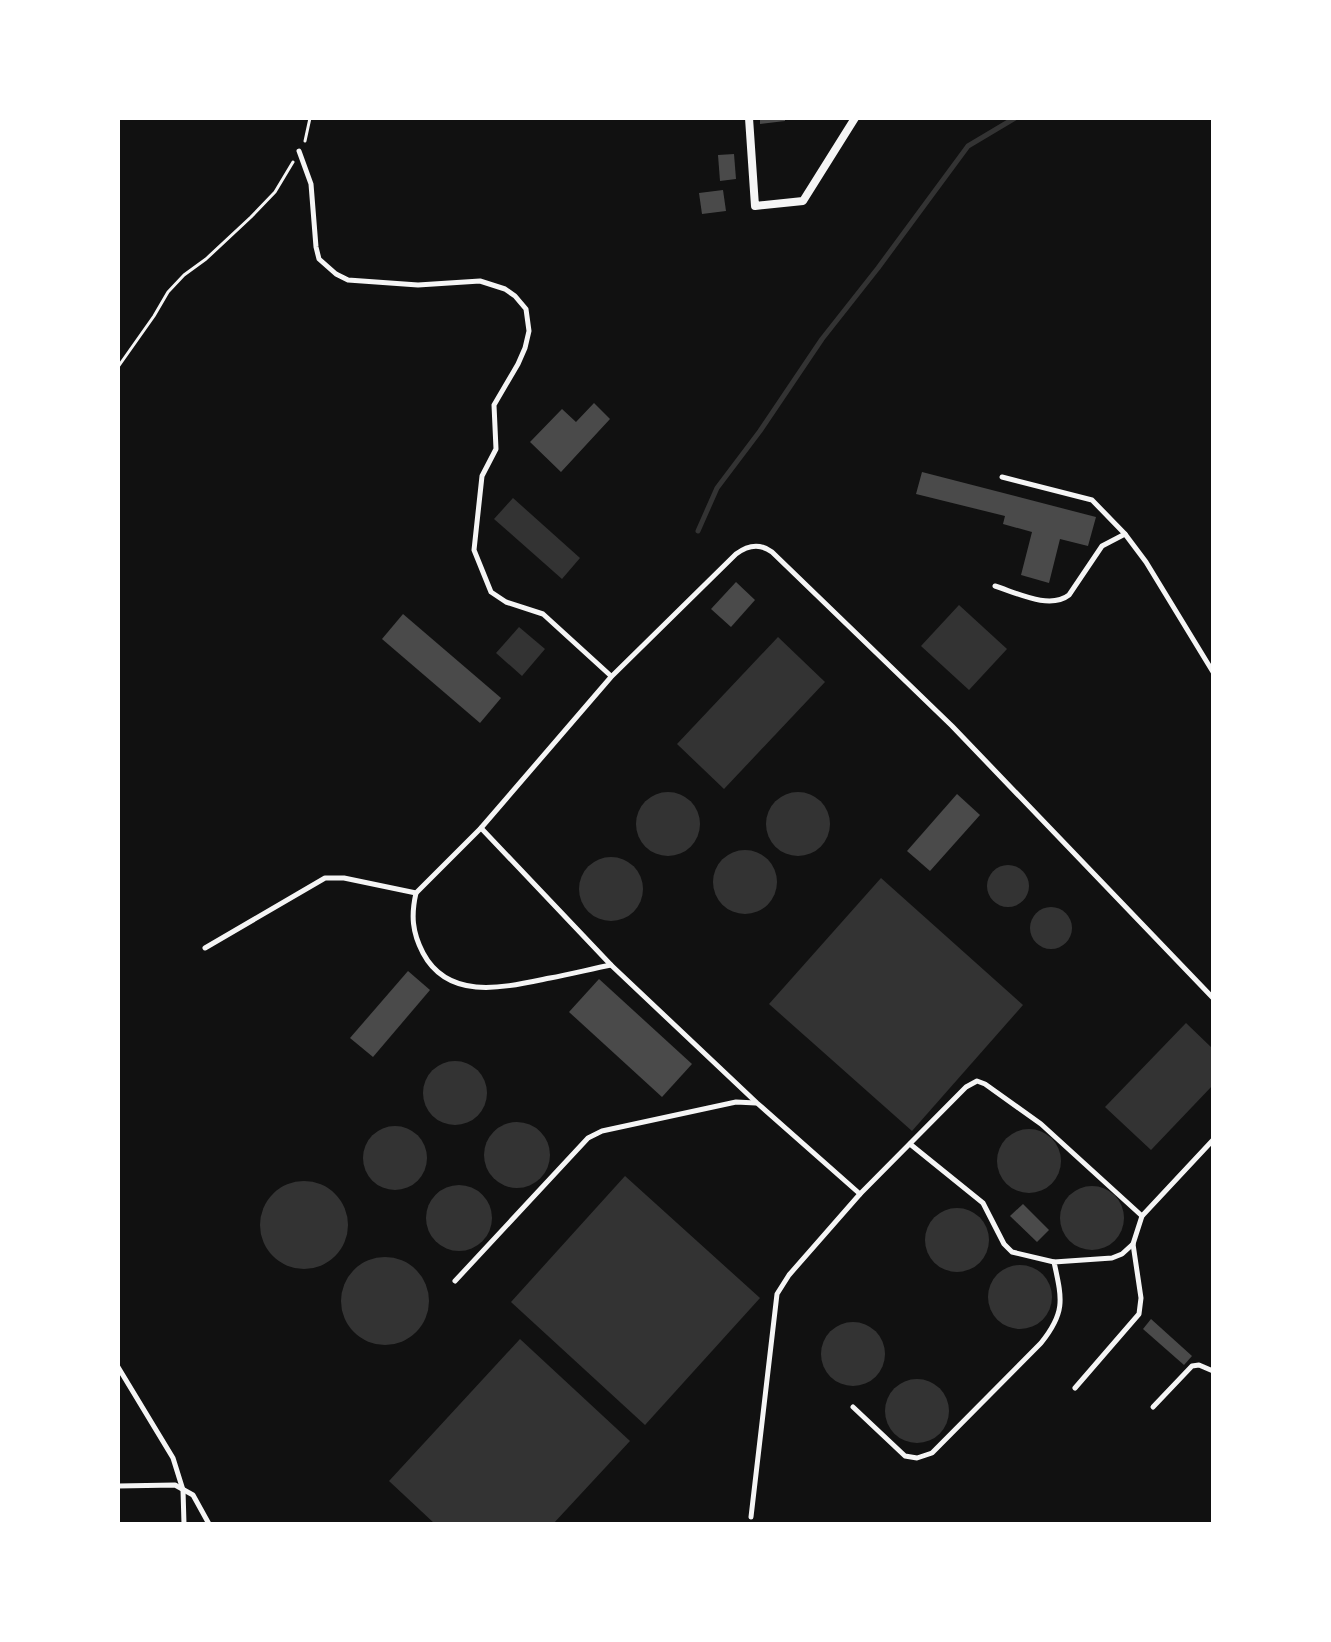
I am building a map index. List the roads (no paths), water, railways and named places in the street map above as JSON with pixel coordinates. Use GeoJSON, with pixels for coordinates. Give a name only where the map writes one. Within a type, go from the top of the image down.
{"type":"FeatureCollection","features":[{"type":"Feature","properties":{"kind":"street"},"geometry":{"type":"LineString","coordinates":[[749,118],[755,206],[803,201],[855,118]]}},
{"type":"Feature","properties":{"kind":"lane"},"geometry":{"type":"LineString","coordinates":[[299,151],[311,184],[319,259],[336,274],[348,280],[418,285],[480,281],[505,289],[526,309],[529,331],[525,348],[494,405],[496,449],[482,476],[474,550],[491,592],[506,602],[543,614],[611,677]]}},
{"type":"Feature","properties":{"kind":"lane"},"geometry":{"type":"LineString","coordinates":[[1002,477],[1092,500],[1125,534],[1146,562],[1213,672]]}},
{"type":"Feature","properties":{"kind":"lane"},"geometry":{"type":"LineString","coordinates":[[995,586],[1050,602],[1062,600],[1069,595],[1102,546],[1125,534]]}},
{"type":"Feature","properties":{"kind":"lane"},"geometry":{"type":"LineString","coordinates":[[611,965],[501,987],[477,988],[460,984],[435,970],[416,938],[412,917],[416,893],[481,828],[611,677],[736,554],[747,547],[761,546],[952,726],[1213,998]]}},
{"type":"Feature","properties":{"kind":"lane"},"geometry":{"type":"LineString","coordinates":[[481,828],[611,965],[757,1103],[860,1194]]}},
{"type":"Feature","properties":{"kind":"lane"},"geometry":{"type":"LineString","coordinates":[[205,948],[325,878],[344,878],[416,893]]}},
{"type":"Feature","properties":{"kind":"lane"},"geometry":{"type":"LineString","coordinates":[[751,1517],[777,1294],[783,1281],[860,1194],[966,1087],[973,1082],[981,1082],[1041,1124],[1142,1216]]}},
{"type":"Feature","properties":{"kind":"lane"},"geometry":{"type":"LineString","coordinates":[[455,1281],[588,1138],[602,1131],[736,1102],[757,1103]]}},
{"type":"Feature","properties":{"kind":"lane"},"geometry":{"type":"LineString","coordinates":[[1075,1388],[1139,1314],[1141,1298],[1133,1244],[1142,1216],[1213,1140]]}},
{"type":"Feature","properties":{"kind":"lane"},"geometry":{"type":"LineString","coordinates":[[910,1144],[983,1203],[1004,1244],[1012,1252],[1054,1262],[1112,1258],[1133,1244]]}},
{"type":"Feature","properties":{"kind":"lane"},"geometry":{"type":"LineString","coordinates":[[853,1407],[905,1456],[917,1458],[932,1453],[1053,1328],[1061,1306],[1054,1262]]}},
{"type":"Feature","properties":{"kind":"lane"},"geometry":{"type":"LineString","coordinates":[[1153,1407],[1192,1366],[1199,1365],[1213,1371]]}},
{"type":"Feature","properties":{"kind":"lane"},"geometry":{"type":"LineString","coordinates":[[118,1367],[173,1458],[183,1490],[184,1524]]}},
{"type":"Feature","properties":{"kind":"lane"},"geometry":{"type":"LineString","coordinates":[[118,1486],[175,1485],[193,1495],[209,1524]]}},
{"type":"Feature","properties":{"kind":"waterway"},"geometry":{"type":"LineString","coordinates":[[698,531],[717,488],[822,339],[968,146],[1015,118]]}}]}
